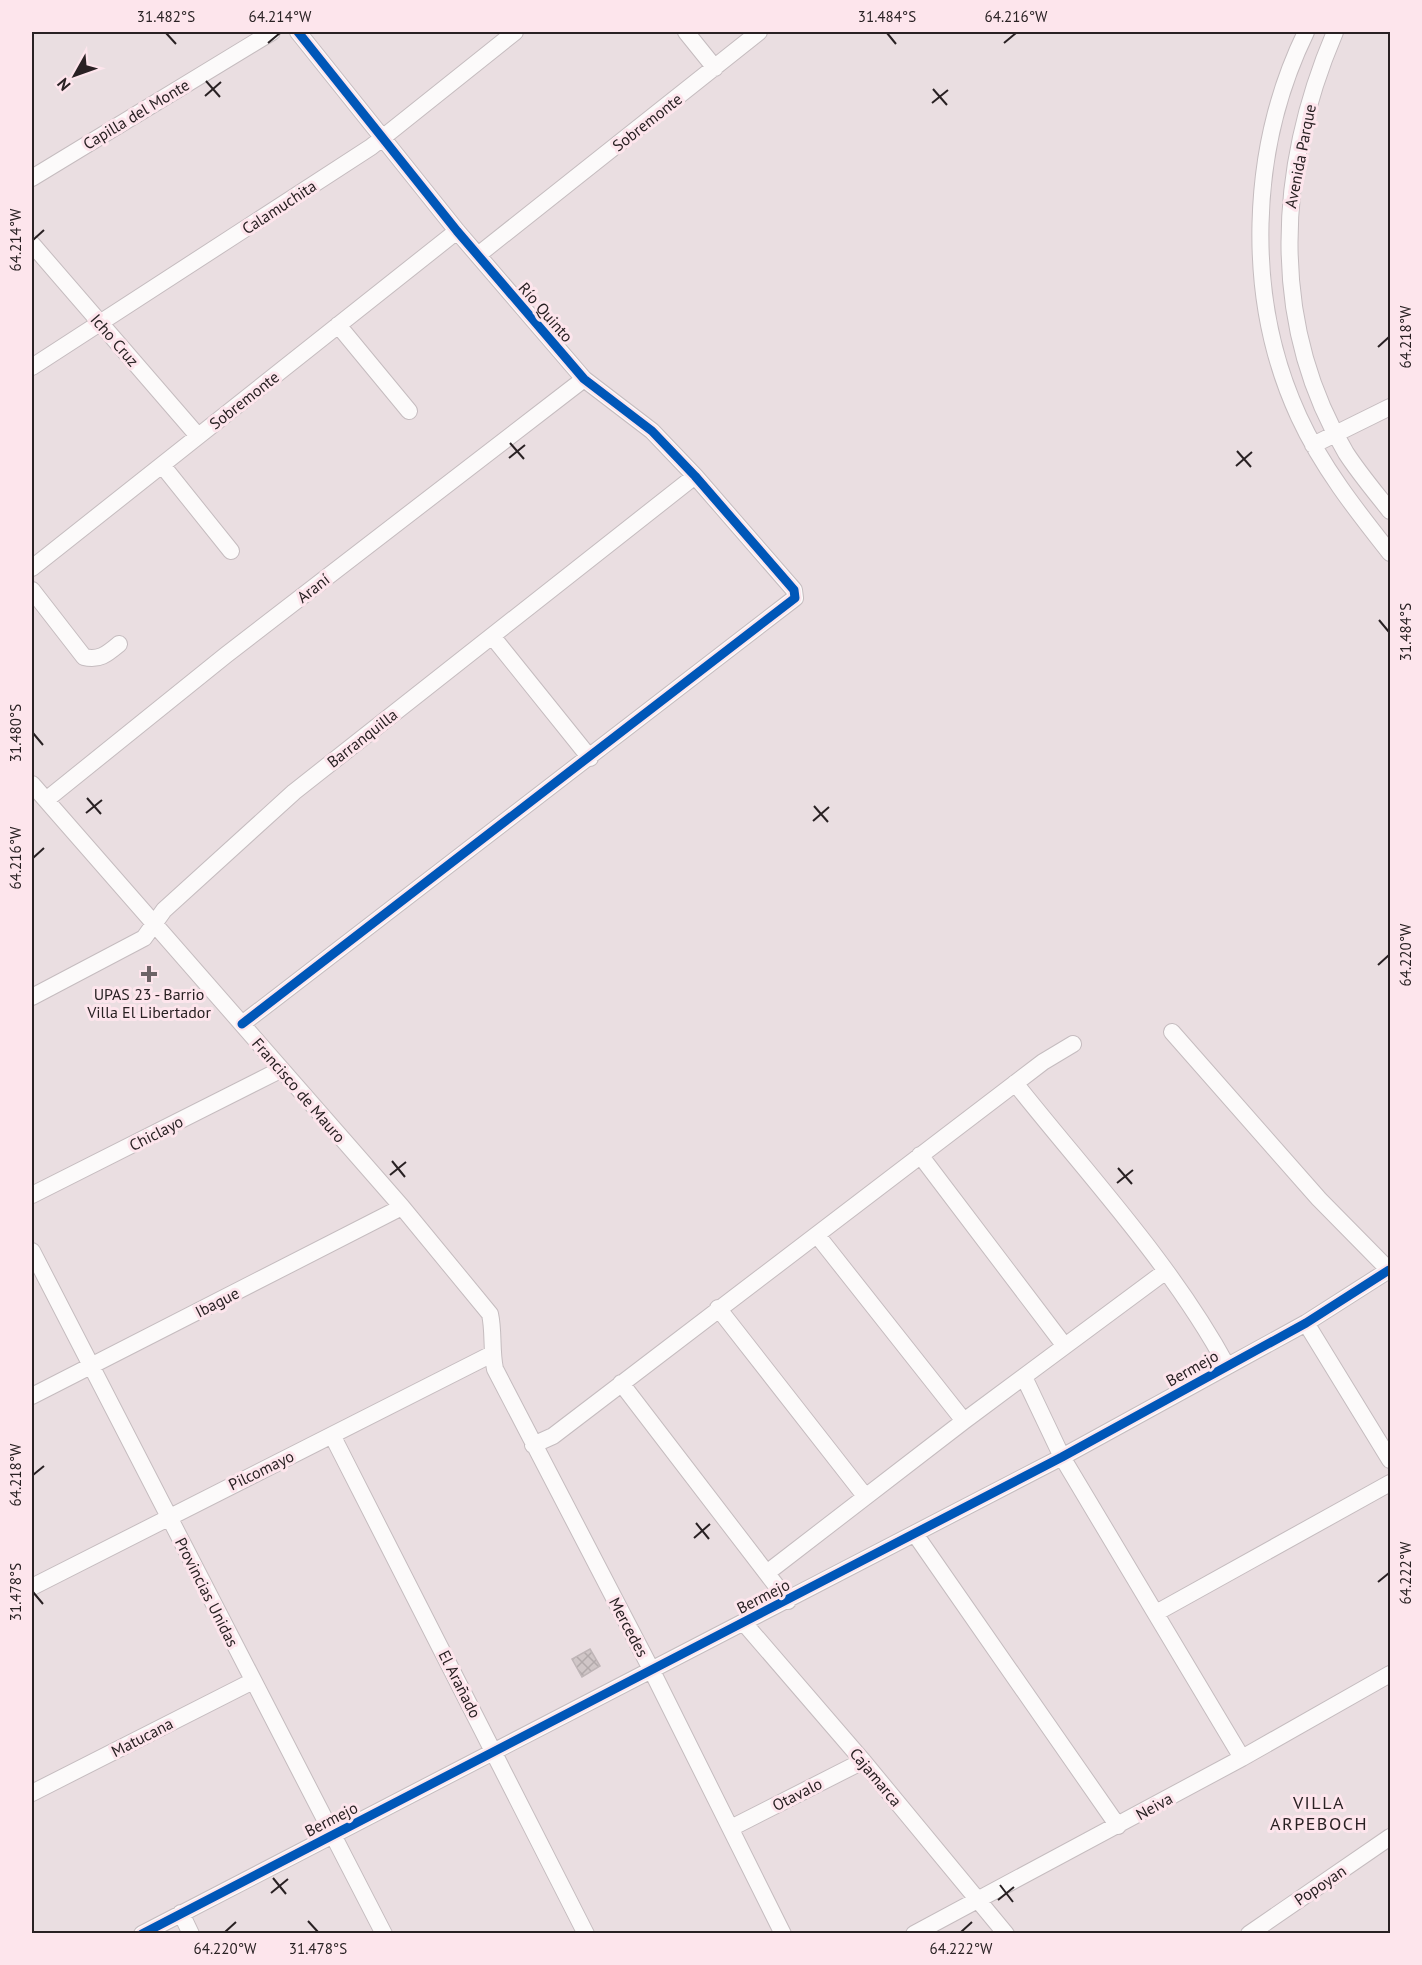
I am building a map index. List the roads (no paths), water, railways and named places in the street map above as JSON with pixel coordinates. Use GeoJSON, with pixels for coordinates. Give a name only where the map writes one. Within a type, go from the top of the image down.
{"type":"FeatureCollection","features":[{"type":"Feature","properties":{"kind":"street","name":"Capilla del Monte"},"geometry":{"type":"LineString","coordinates":[[32,178],[272,32]]}},
{"type":"Feature","properties":{"kind":"street","name":"Río Quinto"},"geometry":{"type":"LineString","coordinates":[[298,32],[385,137],[457,231],[584,379],[652,431],[695,476],[794,591],[795,598],[787,606],[590,758]]}},
{"type":"Feature","properties":{"kind":"street","name":"Calamuchita"},"geometry":{"type":"LineString","coordinates":[[32,367],[99,321],[385,137],[515,32]]}},
{"type":"Feature","properties":{"kind":"street"},"geometry":{"type":"LineString","coordinates":[[686,32],[715,68]]}},
{"type":"Feature","properties":{"kind":"street","name":"Sobremonte"},"geometry":{"type":"LineString","coordinates":[[477,255],[759,32]]}},
{"type":"Feature","properties":{"kind":"street"},"geometry":{"type":"LineString","coordinates":[[1306,32],[1273,128],[1265,176],[1261,236],[1265,301],[1275,351],[1286,387],[1313,445],[1340,489],[1390,553]]}},
{"type":"Feature","properties":{"kind":"street","name":"Avenida Parque"},"geometry":{"type":"LineString","coordinates":[[1335,32],[1305,114],[1292,180],[1288,248],[1292,292],[1308,372],[1335,433],[1361,474],[1390,511]]}},
{"type":"Feature","properties":{"kind":"street","name":"Sobremonte"},"geometry":{"type":"LineString","coordinates":[[32,568],[457,231]]}},
{"type":"Feature","properties":{"kind":"street","name":"Icho Cruz"},"geometry":{"type":"LineString","coordinates":[[32,244],[198,436]]}},
{"type":"Feature","properties":{"kind":"street"},"geometry":{"type":"LineString","coordinates":[[338,325],[409,411]]}},
{"type":"Feature","properties":{"kind":"street","name":"Araní"},"geometry":{"type":"LineString","coordinates":[[37,793],[226,655],[584,379]]}},
{"type":"Feature","properties":{"kind":"street"},"geometry":{"type":"LineString","coordinates":[[1313,445],[1390,407]]}},
{"type":"Feature","properties":{"kind":"street"},"geometry":{"type":"LineString","coordinates":[[162,465],[231,551]]}},
{"type":"Feature","properties":{"kind":"street","name":"Barranquilla"},"geometry":{"type":"LineString","coordinates":[[32,997],[144,938],[164,910],[294,792],[695,476]]}},
{"type":"Feature","properties":{"kind":"street"},"geometry":{"type":"LineString","coordinates":[[32,590],[84,657],[93,659],[106,655],[119,644]]}},
{"type":"Feature","properties":{"kind":"street"},"geometry":{"type":"LineString","coordinates":[[242,1024],[590,758],[492,636]]}},
{"type":"Feature","properties":{"kind":"street","name":"Francisco de Mauro"},"geometry":{"type":"LineString","coordinates":[[37,793],[402,1207],[490,1314],[493,1328],[492,1354]]}},
{"type":"Feature","properties":{"kind":"street"},"geometry":{"type":"LineString","coordinates":[[1172,1032],[1319,1199],[1390,1271]]}},
{"type":"Feature","properties":{"kind":"street"},"geometry":{"type":"LineString","coordinates":[[533,1445],[553,1436],[1015,1083],[1043,1062],[1073,1044]]}},
{"type":"Feature","properties":{"kind":"street","name":"Chiclayo"},"geometry":{"type":"LineString","coordinates":[[32,1195],[280,1070]]}},
{"type":"Feature","properties":{"kind":"street"},"geometry":{"type":"LineString","coordinates":[[1015,1083],[1166,1271],[1200,1317],[1227,1366]]}},
{"type":"Feature","properties":{"kind":"street"},"geometry":{"type":"LineString","coordinates":[[920,1155],[1064,1345]]}},
{"type":"Feature","properties":{"kind":"street","name":"Ibague"},"geometry":{"type":"LineString","coordinates":[[32,1396],[402,1207]]}},
{"type":"Feature","properties":{"kind":"street"},"geometry":{"type":"LineString","coordinates":[[817,1235],[963,1421]]}},
{"type":"Feature","properties":{"kind":"street","name":"Provincias Unidas"},"geometry":{"type":"LineString","coordinates":[[32,1251],[384,1934]]}},
{"type":"Feature","properties":{"kind":"street"},"geometry":{"type":"LineString","coordinates":[[768,1572],[963,1421],[1166,1271]]}},
{"type":"Feature","properties":{"kind":"street","name":"Bermejo"},"geometry":{"type":"LineString","coordinates":[[142,1934],[1062,1457],[1306,1323],[1390,1271]]}},
{"type":"Feature","properties":{"kind":"street"},"geometry":{"type":"LineString","coordinates":[[718,1308],[865,1496]]}},
{"type":"Feature","properties":{"kind":"street"},"geometry":{"type":"LineString","coordinates":[[1306,1323],[1390,1460]]}},
{"type":"Feature","properties":{"kind":"street","name":"Pilcomayo"},"geometry":{"type":"LineString","coordinates":[[32,1587],[492,1354]]}},
{"type":"Feature","properties":{"kind":"street","name":"Mercedes"},"geometry":{"type":"LineString","coordinates":[[492,1354],[495,1369],[533,1445],[652,1671],[783,1934]]}},
{"type":"Feature","properties":{"kind":"street"},"geometry":{"type":"LineString","coordinates":[[1024,1377],[1062,1457],[1242,1758]]}},
{"type":"Feature","properties":{"kind":"street"},"geometry":{"type":"LineString","coordinates":[[621,1383],[788,1601]]}},
{"type":"Feature","properties":{"kind":"street","name":"El Arañado"},"geometry":{"type":"LineString","coordinates":[[332,1435],[495,1751],[586,1934]]}},
{"type":"Feature","properties":{"kind":"street"},"geometry":{"type":"LineString","coordinates":[[1156,1613],[1390,1483]]}},
{"type":"Feature","properties":{"kind":"street"},"geometry":{"type":"LineString","coordinates":[[915,1534],[1118,1826]]}},
{"type":"Feature","properties":{"kind":"street","name":"Cajamarca"},"geometry":{"type":"LineString","coordinates":[[744,1623],[863,1761],[1006,1934]]}},
{"type":"Feature","properties":{"kind":"street","name":"Neiva"},"geometry":{"type":"LineString","coordinates":[[914,1934],[1118,1826],[1390,1674]]}},
{"type":"Feature","properties":{"kind":"street","name":"Matucana"},"geometry":{"type":"LineString","coordinates":[[32,1793],[253,1682]]}},
{"type":"Feature","properties":{"kind":"street","name":"Otavalo"},"geometry":{"type":"LineString","coordinates":[[731,1828],[863,1761]]}},
{"type":"Feature","properties":{"kind":"street","name":"Popoyan"},"geometry":{"type":"LineString","coordinates":[[1248,1934],[1390,1837]]}},
{"type":"Feature","properties":{"kind":"street"},"geometry":{"type":"LineString","coordinates":[[181,1913],[191,1934]]}},
{"type":"Feature","properties":{"kind":"place","name":"UPAS 23 - Barrio Villa El Libertador"},"geometry":{"type":"Point","coordinates":[149,974]}},
{"type":"Feature","properties":{"kind":"district","name":"VILLA ARPEBOCH"},"geometry":{"type":"Point","coordinates":[1319,1813]}}]}
